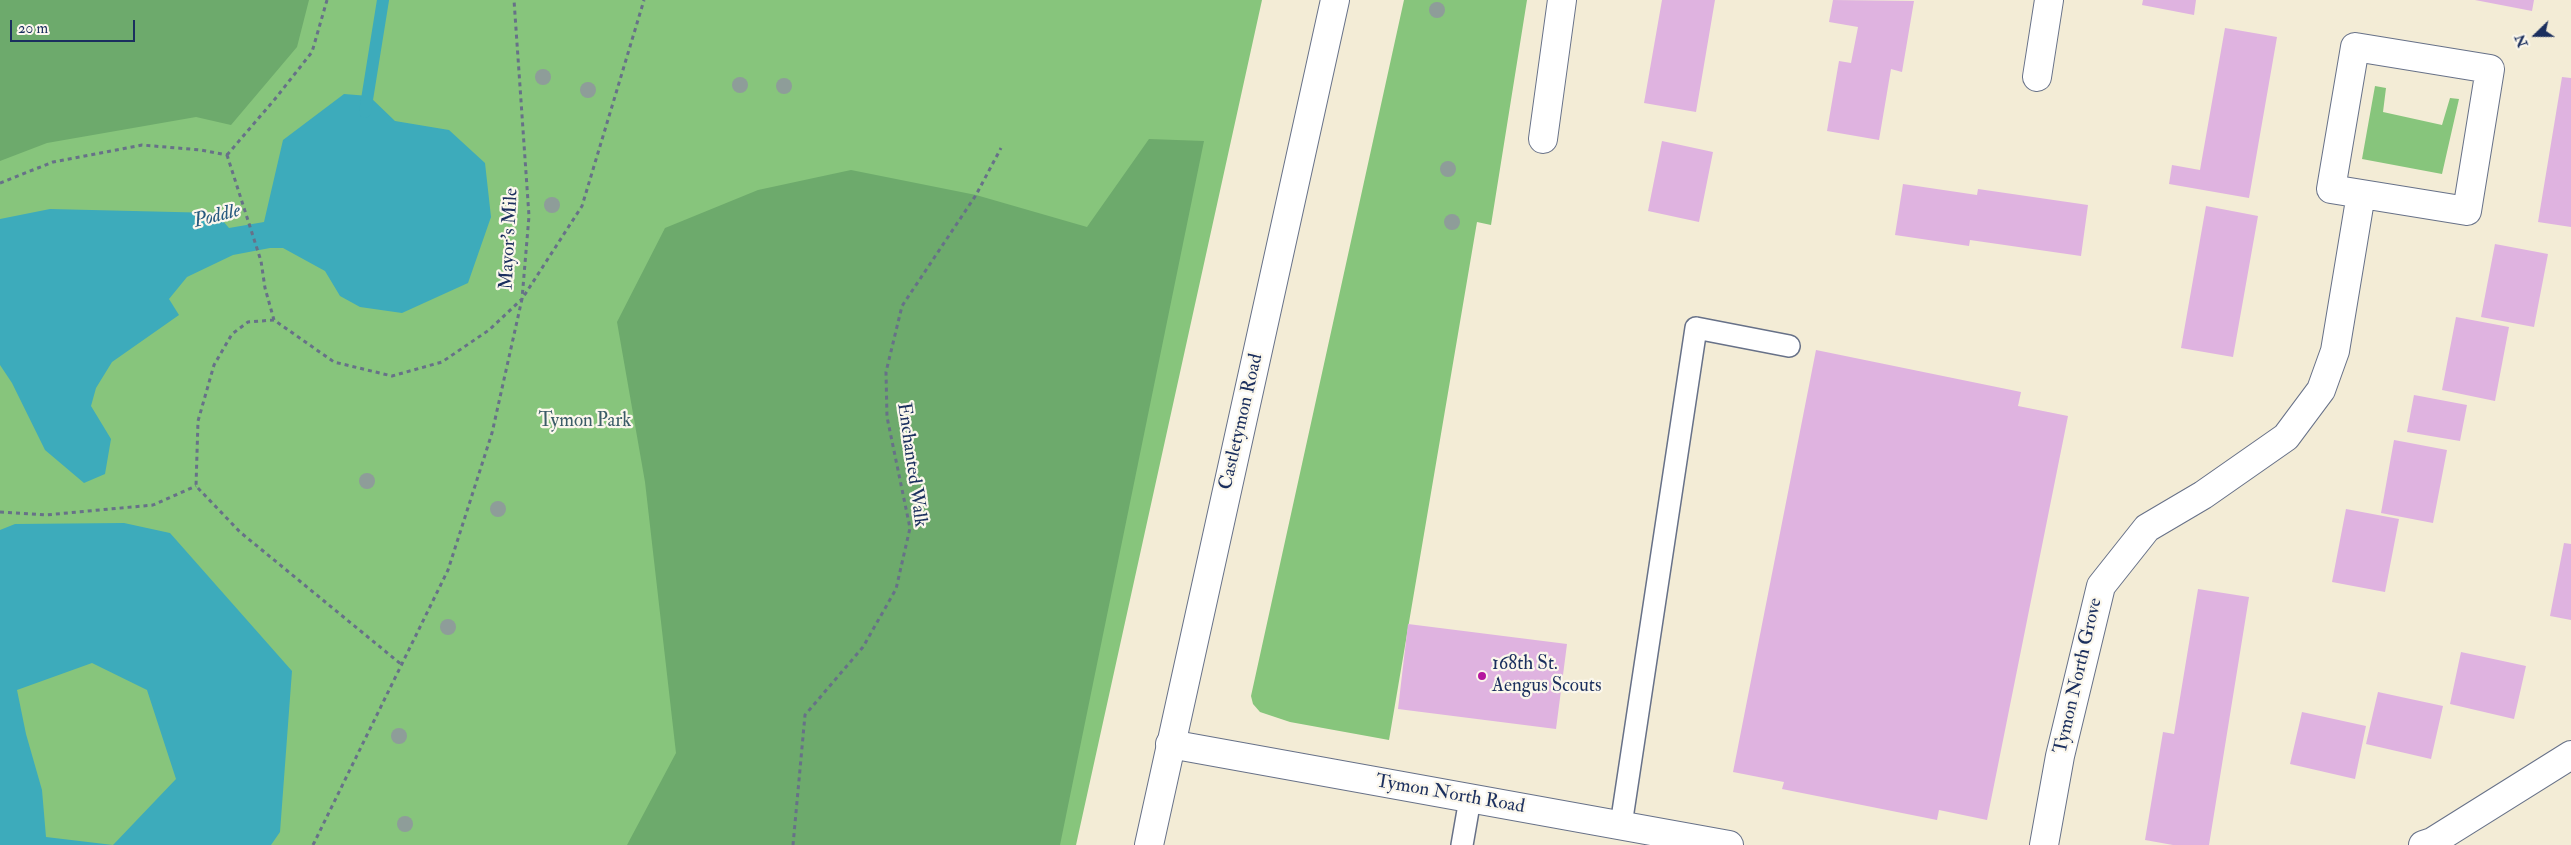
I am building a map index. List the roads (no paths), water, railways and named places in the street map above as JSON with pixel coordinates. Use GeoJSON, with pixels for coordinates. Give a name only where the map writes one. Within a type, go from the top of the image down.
{"type":"FeatureCollection","features":[{"type":"Feature","properties":{"kind":"street","name":"Castletymon Road"},"geometry":{"type":"LineString","coordinates":[[1149,845],[1335,0]]}},
{"type":"Feature","properties":{"kind":"street"},"geometry":{"type":"LineString","coordinates":[[1543,140],[1562,0]]}},
{"type":"Feature","properties":{"kind":"street"},"geometry":{"type":"LineString","coordinates":[[2037,77],[2049,0]]}},
{"type":"Feature","properties":{"kind":"street"},"geometry":{"type":"LineString","coordinates":[[2355,47],[2490,69],[2466,211],[2361,194],[2331,189],[2355,47]]}},
{"type":"Feature","properties":{"kind":"street","name":"Tymon North Grove"},"geometry":{"type":"LineString","coordinates":[[2044,845],[2060,756],[2101,586],[2147,528],[2203,495],[2286,437],[2321,390],[2335,351],[2361,194]]}},
{"type":"Feature","properties":{"kind":"street","name":"Tymon North Road"},"geometry":{"type":"LineString","coordinates":[[1170,744],[1729,845]]}},
{"type":"Feature","properties":{"kind":"street"},"geometry":{"type":"LineString","coordinates":[[2429,844],[2571,755]]}},
{"type":"Feature","properties":{"kind":"lane"},"geometry":{"type":"LineString","coordinates":[[1621,825],[1696,328],[1789,346]]}},
{"type":"Feature","properties":{"kind":"lane"},"geometry":{"type":"LineString","coordinates":[[1462,845],[1470,799]]}},
{"type":"Feature","properties":{"kind":"water","name":"Poddle"},"geometry":{"type":"Polygon","coordinates":[[[344,94],[369,96],[395,121],[449,130],[485,163],[491,217],[468,283],[402,313],[360,307],[340,296],[325,271],[283,248],[270,248],[233,255],[187,277],[169,299],[179,315],[112,362],[96,388],[91,406],[111,439],[105,474],[84,483],[45,450],[12,383],[0,365],[0,219],[50,209],[216,213],[229,228],[264,222],[283,140],[344,94]]]}},
{"type":"Feature","properties":{"kind":"water"},"geometry":{"type":"Polygon","coordinates":[[[124,523],[170,533],[292,671],[280,832],[271,845],[113,845],[0,845],[0,530],[15,524],[124,523]],[[92,663],[17,690],[26,734],[42,790],[46,837],[113,845],[176,779],[147,690],[92,663]]]}},
{"type":"Feature","properties":{"kind":"waterway"},"geometry":{"type":"LineString","coordinates":[[365,112],[383,0]]}},
{"type":"Feature","properties":{"kind":"place","name":"168th St. Aengus Scouts"},"geometry":{"type":"Point","coordinates":[1482,676]}},
{"type":"Feature","properties":{"kind":"park label","name":"Tymon Park"},"geometry":{"type":"Point","coordinates":[585,422]}}]}
